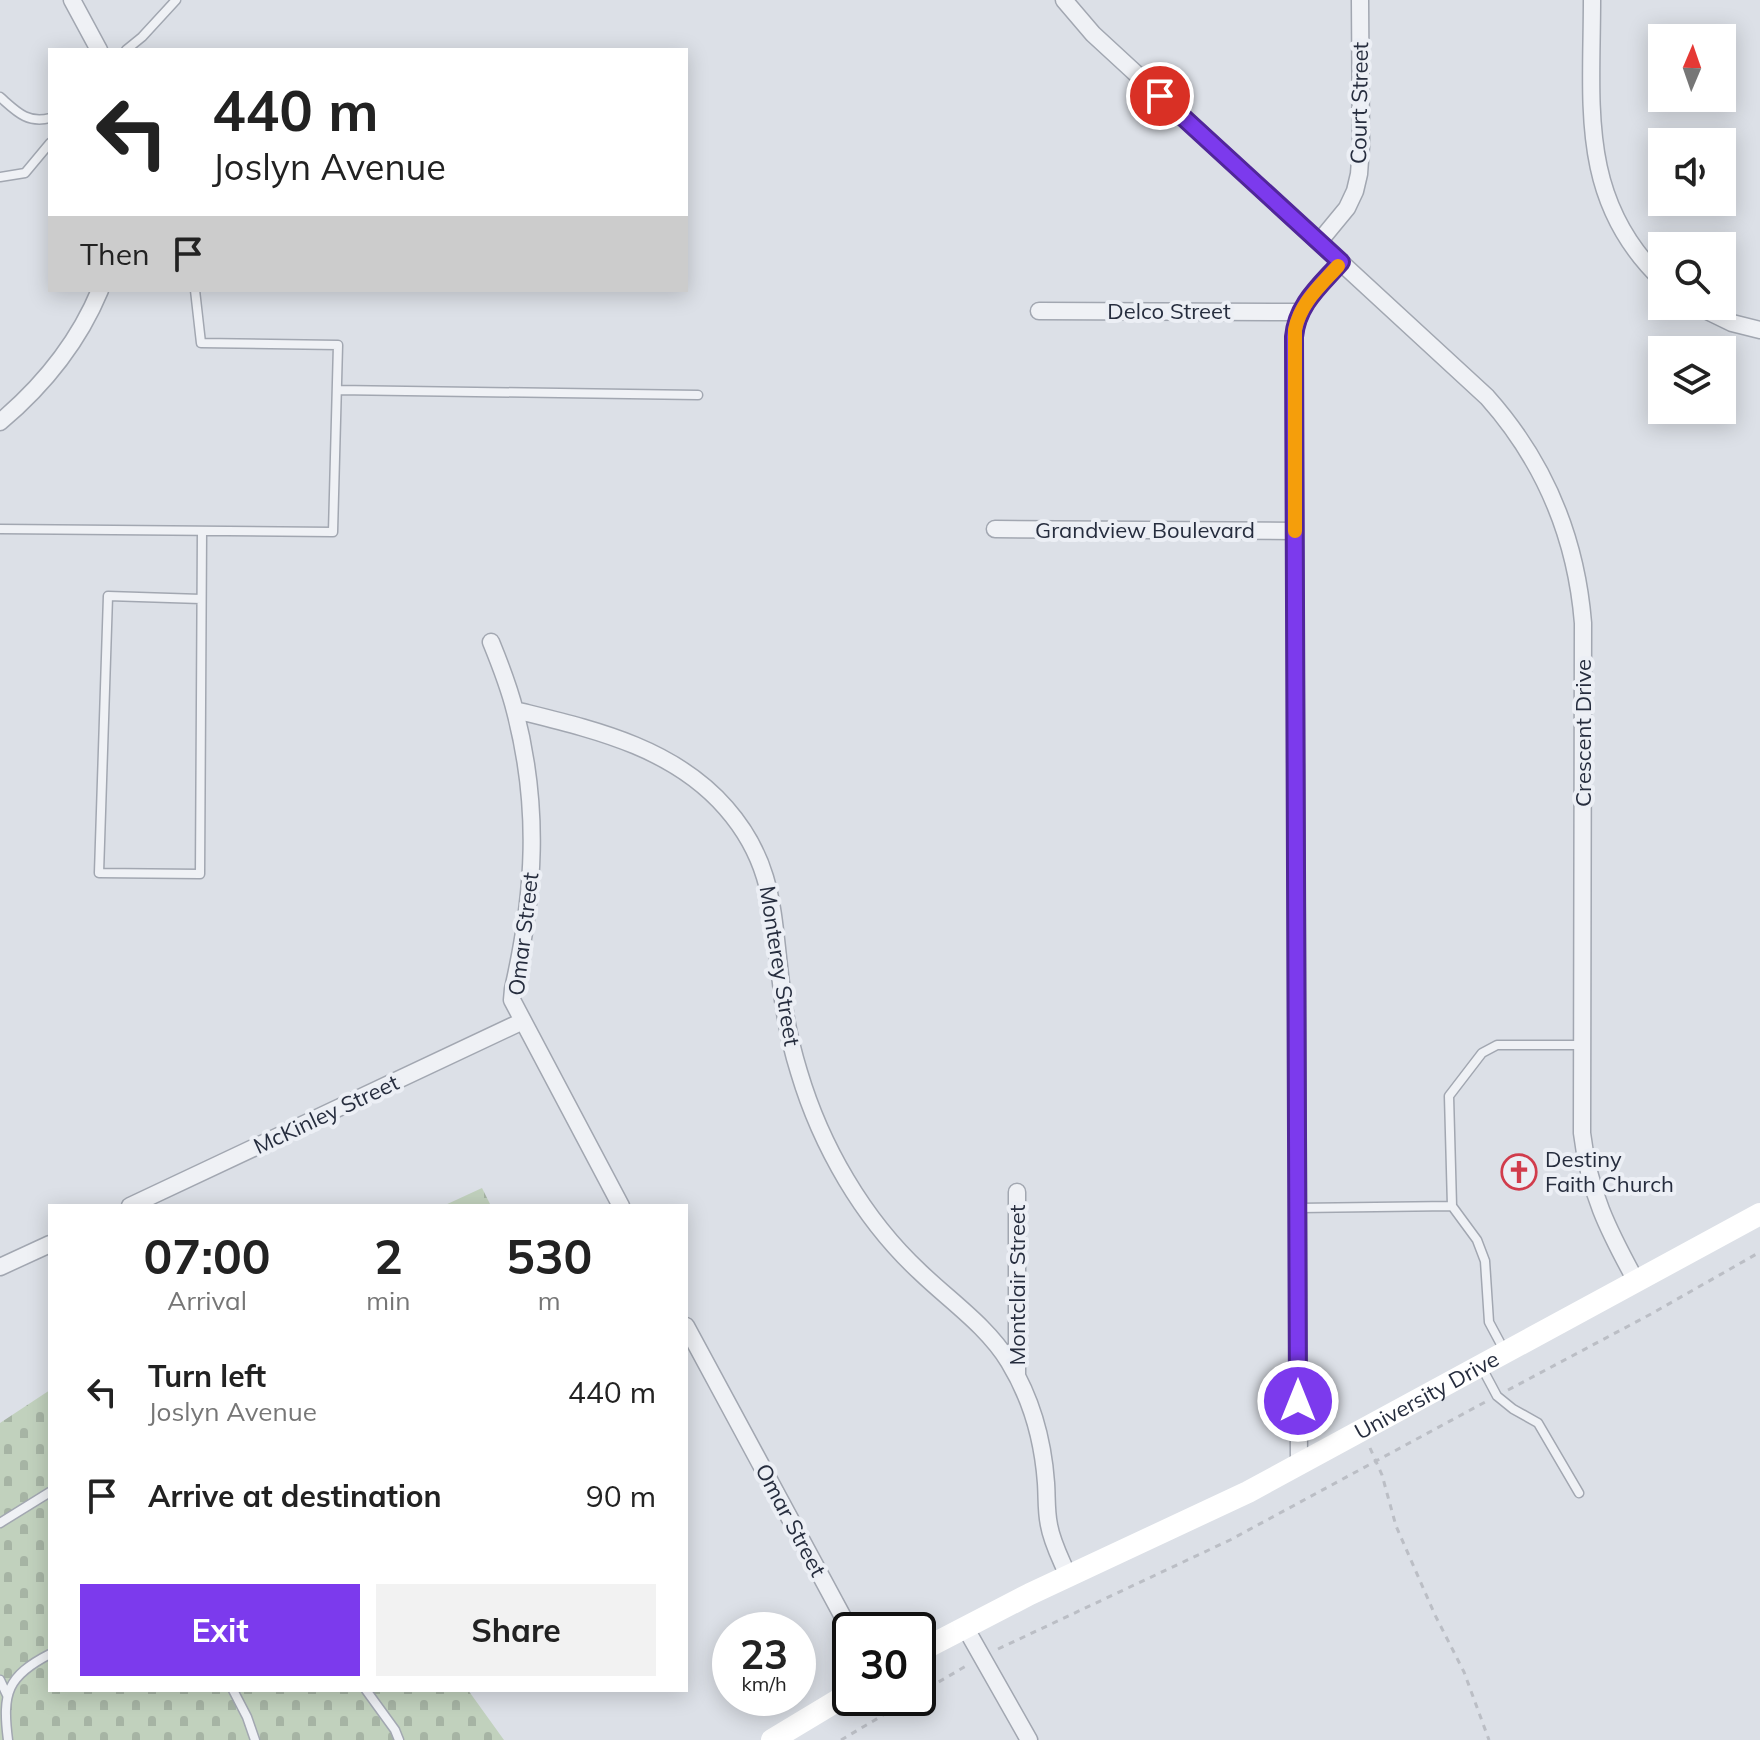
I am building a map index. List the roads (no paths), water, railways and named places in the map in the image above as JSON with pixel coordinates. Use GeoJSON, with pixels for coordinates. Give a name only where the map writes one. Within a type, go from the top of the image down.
{"type":"FeatureCollection","features":[{"type":"Feature","properties":{"kind":"main road","name":"University Drive"},"geometry":{"type":"LineString","coordinates":[[936,1642],[1068,1576],[1213,1509],[1760,1214]]}},
{"type":"Feature","properties":{"kind":"main road"},"geometry":{"type":"LineString","coordinates":[[772,1740],[832,1704]]}},
{"type":"Feature","properties":{"kind":"street"},"geometry":{"type":"LineString","coordinates":[[72,0],[98,48]]}},
{"type":"Feature","properties":{"kind":"street","name":"Crescent Drive"},"geometry":{"type":"LineString","coordinates":[[1064,0],[1093,34],[1470,381],[1517,435],[1556,504],[1569,543],[1580,594],[1584,642],[1582,1133],[1590,1180],[1604,1220],[1636,1281]]}},
{"type":"Feature","properties":{"kind":"street","name":"Court Street"},"geometry":{"type":"LineString","coordinates":[[1319,242],[1347,208],[1359,174],[1360,0]]}},
{"type":"Feature","properties":{"kind":"street"},"geometry":{"type":"LineString","coordinates":[[1592,0],[1593,131],[1600,179],[1628,240],[1648,265]]}},
{"type":"Feature","properties":{"kind":"street"},"geometry":{"type":"LineString","coordinates":[[1299,1464],[1294,337],[1305,303],[1341,262]]}},
{"type":"Feature","properties":{"kind":"street"},"geometry":{"type":"LineString","coordinates":[[0,422],[38,388],[60,361],[99,292]]}},
{"type":"Feature","properties":{"kind":"street","name":"Delco Street"},"geometry":{"type":"LineString","coordinates":[[1039,311],[1300,312]]}},
{"type":"Feature","properties":{"kind":"street"},"geometry":{"type":"LineString","coordinates":[[1726,320],[1760,330]]}},
{"type":"Feature","properties":{"kind":"street","name":"Grandview Boulevard"},"geometry":{"type":"LineString","coordinates":[[995,529],[1295,531]]}},
{"type":"Feature","properties":{"kind":"street","name":"Omar Street"},"geometry":{"type":"LineString","coordinates":[[491,642],[515,710],[527,774],[532,842],[529,908],[512,995],[514,1004],[620,1204]]}},
{"type":"Feature","properties":{"kind":"street","name":"Monterey Street"},"geometry":{"type":"LineString","coordinates":[[515,710],[610,735],[648,751],[702,785],[736,821],[757,854],[768,882],[790,1040],[805,1092],[832,1153],[867,1209],[919,1271],[992,1339],[1017,1378],[1036,1426],[1045,1470],[1049,1527],[1068,1576]]}},
{"type":"Feature","properties":{"kind":"street","name":"McKinley Street"},"geometry":{"type":"LineString","coordinates":[[134,1204],[523,1021]]}},
{"type":"Feature","properties":{"kind":"street","name":"Montclair Street"},"geometry":{"type":"LineString","coordinates":[[1017,1192],[1017,1378]]}},
{"type":"Feature","properties":{"kind":"street"},"geometry":{"type":"LineString","coordinates":[[0,1267],[48,1245]]}},
{"type":"Feature","properties":{"kind":"street","name":"Omar Street"},"geometry":{"type":"LineString","coordinates":[[688,1330],[840,1612]]}},
{"type":"Feature","properties":{"kind":"street"},"geometry":{"type":"LineString","coordinates":[[965,1627],[1029,1740]]}},
{"type":"Feature","properties":{"kind":"lane"},"geometry":{"type":"LineString","coordinates":[[128,48],[176,0]]}},
{"type":"Feature","properties":{"kind":"lane"},"geometry":{"type":"LineString","coordinates":[[0,97],[23,117],[48,118]]}},
{"type":"Feature","properties":{"kind":"lane"},"geometry":{"type":"LineString","coordinates":[[0,177],[25,173],[48,145]]}},
{"type":"Feature","properties":{"kind":"lane"},"geometry":{"type":"LineString","coordinates":[[0,529],[333,532],[338,345],[201,343],[195,292]]}},
{"type":"Feature","properties":{"kind":"lane"},"geometry":{"type":"LineString","coordinates":[[337,390],[698,395]]}},
{"type":"Feature","properties":{"kind":"lane"},"geometry":{"type":"LineString","coordinates":[[201,599],[108,596],[99,873],[200,874],[202,531]]}},
{"type":"Feature","properties":{"kind":"lane"},"geometry":{"type":"LineString","coordinates":[[1505,1352],[1489,1322],[1485,1261],[1477,1240],[1452,1206],[1449,1096],[1482,1053],[1497,1045],[1581,1045]]}},
{"type":"Feature","properties":{"kind":"lane"},"geometry":{"type":"LineString","coordinates":[[1298,1208],[1452,1206]]}},
{"type":"Feature","properties":{"kind":"lane"},"geometry":{"type":"LineString","coordinates":[[1480,1365],[1497,1396],[1538,1423],[1579,1493]]}},
{"type":"Feature","properties":{"kind":"lane"},"geometry":{"type":"LineString","coordinates":[[0,1523],[48,1493]]}},
{"type":"Feature","properties":{"kind":"lane"},"geometry":{"type":"LineString","coordinates":[[8,1740],[5,1716],[7,1695],[15,1679],[31,1664],[48,1655]]}},
{"type":"Feature","properties":{"kind":"lane"},"geometry":{"type":"LineString","coordinates":[[0,1680],[7,1695]]}},
{"type":"Feature","properties":{"kind":"lane"},"geometry":{"type":"LineString","coordinates":[[234,1692],[255,1740]]}},
{"type":"Feature","properties":{"kind":"lane"},"geometry":{"type":"LineString","coordinates":[[367,1692],[399,1740]]}},
{"type":"Feature","properties":{"kind":"place","name":"Destiny Faith Church"},"geometry":{"type":"Point","coordinates":[1519,1172]}}]}
